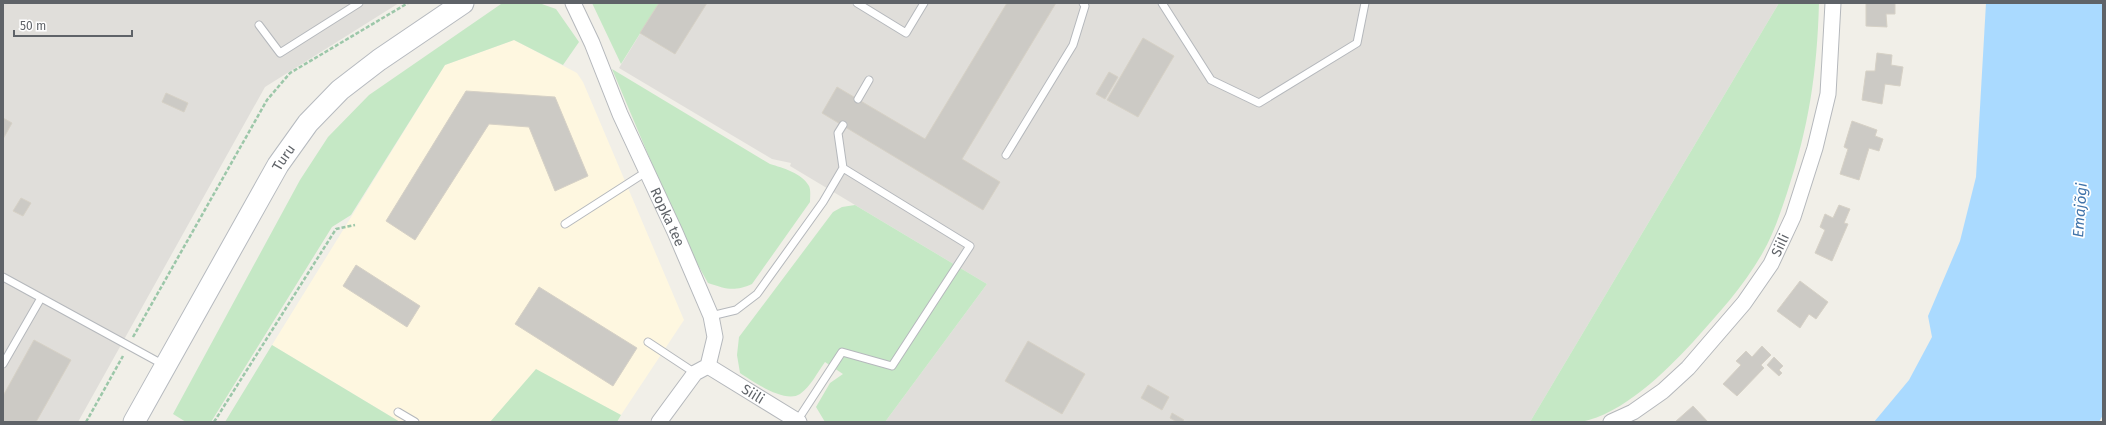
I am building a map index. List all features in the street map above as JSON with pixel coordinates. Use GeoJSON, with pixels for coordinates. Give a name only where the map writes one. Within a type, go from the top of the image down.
{"type":"FeatureCollection","features":[{"type":"Feature","properties":{"kind":"main road","name":"Turu"},"geometry":{"type":"LineString","coordinates":[[134,422],[278,164],[308,123],[340,90],[379,60],[463,3]]}},
{"type":"Feature","properties":{"kind":"main road","name":"Turu"},"geometry":{"type":"LineString","coordinates":[[141,422],[165,366]]}},
{"type":"Feature","properties":{"kind":"street","name":"Ropka tee"},"geometry":{"type":"LineString","coordinates":[[573,3],[592,43],[620,114],[675,232],[711,316],[715,337],[701,370],[659,422]]}},
{"type":"Feature","properties":{"kind":"street","name":"Siili"},"geometry":{"type":"LineString","coordinates":[[1611,422],[1633,412],[1662,391],[1688,368],[1744,303],[1771,264],[1793,217],[1815,148],[1828,94],[1833,3]]}},
{"type":"Feature","properties":{"kind":"street","name":"Siili"},"geometry":{"type":"LineString","coordinates":[[701,370],[798,421]]}},
{"type":"Feature","properties":{"kind":"lane"},"geometry":{"type":"LineString","coordinates":[[259,25],[280,53],[359,3]]}},
{"type":"Feature","properties":{"kind":"lane"},"geometry":{"type":"LineString","coordinates":[[858,3],[906,33],[924,3]]}},
{"type":"Feature","properties":{"kind":"lane"},"geometry":{"type":"LineString","coordinates":[[1006,154],[1073,45],[1085,6],[1083,3]]}},
{"type":"Feature","properties":{"kind":"lane"},"geometry":{"type":"LineString","coordinates":[[1162,3],[1211,80],[1259,103],[1357,44],[1365,3]]}},
{"type":"Feature","properties":{"kind":"lane"},"geometry":{"type":"LineString","coordinates":[[858,99],[870,80]]}},
{"type":"Feature","properties":{"kind":"lane"},"geometry":{"type":"LineString","coordinates":[[711,316],[736,310],[757,294],[823,202],[843,168],[838,133],[843,126]]}},
{"type":"Feature","properties":{"kind":"lane"},"geometry":{"type":"LineString","coordinates":[[798,421],[842,352],[892,366],[970,246],[843,168]]}},
{"type":"Feature","properties":{"kind":"lane"},"geometry":{"type":"LineString","coordinates":[[564,224],[646,172]]}},
{"type":"Feature","properties":{"kind":"lane"},"geometry":{"type":"LineString","coordinates":[[3,277],[165,366]]}},
{"type":"Feature","properties":{"kind":"lane"},"geometry":{"type":"LineString","coordinates":[[3,364],[41,298]]}},
{"type":"Feature","properties":{"kind":"lane"},"geometry":{"type":"LineString","coordinates":[[648,342],[701,370]]}},
{"type":"Feature","properties":{"kind":"lane"},"geometry":{"type":"LineString","coordinates":[[398,412],[415,422]]}},
{"type":"Feature","properties":{"kind":"path"},"geometry":{"type":"LineString","coordinates":[[86,422],[263,106],[277,86],[290,74],[408,3]]}},
{"type":"Feature","properties":{"kind":"path"},"geometry":{"type":"LineString","coordinates":[[214,422],[336,229],[355,225]]}},
{"type":"Feature","properties":{"kind":"shaded area"},"geometry":{"type":"Polygon","coordinates":[[[3,3],[399,3],[265,87],[78,422],[3,422],[3,3]]]}},
{"type":"Feature","properties":{"kind":"shaded area"},"geometry":{"type":"Polygon","coordinates":[[[659,3],[1779,3],[1530,422],[885,422],[987,284],[790,166],[791,163],[772,159],[619,68],[659,3]]]}},
{"type":"Feature","properties":{"kind":"shaded area"},"geometry":{"type":"Polygon","coordinates":[[[514,40],[577,73],[583,82],[684,320],[621,415],[536,370],[490,422],[400,422],[272,345],[445,65],[514,40]]]}},
{"type":"Feature","properties":{"kind":"green space"},"geometry":{"type":"Polygon","coordinates":[[[539,3],[556,9],[579,42],[563,65],[514,40],[445,65],[351,215],[332,227],[211,422],[186,422],[173,414],[300,180],[328,137],[369,95],[501,4],[539,3]]]}},
{"type":"Feature","properties":{"kind":"green space"},"geometry":{"type":"Polygon","coordinates":[[[592,3],[659,3],[621,64],[592,3]]]}},
{"type":"Feature","properties":{"kind":"green space"},"geometry":{"type":"Polygon","coordinates":[[[1779,3],[1819,3],[1814,76],[1806,122],[1795,168],[1779,217],[1770,239],[1755,266],[1721,311],[1693,342],[1670,366],[1628,401],[1597,417],[1581,422],[1530,422],[1779,3]]]}},
{"type":"Feature","properties":{"kind":"green space"},"geometry":{"type":"Polygon","coordinates":[[[612,69],[770,164],[797,174],[806,181],[809,186],[810,202],[752,284],[740,288],[730,289],[708,283],[685,242],[612,69]]]}},
{"type":"Feature","properties":{"kind":"green space"},"geometry":{"type":"Polygon","coordinates":[[[855,205],[987,284],[885,422],[825,422],[816,407],[830,383],[843,374],[825,362],[811,383],[800,394],[786,396],[778,394],[760,386],[740,373],[737,355],[739,337],[833,212],[842,207],[855,205]]]}},
{"type":"Feature","properties":{"kind":"green space"},"geometry":{"type":"Polygon","coordinates":[[[272,345],[400,422],[225,422],[272,345]]]}},
{"type":"Feature","properties":{"kind":"green space"},"geometry":{"type":"Polygon","coordinates":[[[536,369],[621,415],[617,422],[490,422],[536,369]]]}},
{"type":"Feature","properties":{"kind":"water","name":"Emajõgi"},"geometry":{"type":"Polygon","coordinates":[[[1986,3],[2103,3],[2103,415],[2099,422],[1874,422],[1909,380],[1932,337],[1928,316],[1960,241],[1976,177],[1986,3]]]}},
{"type":"Feature","properties":{"kind":"building"},"geometry":{"type":"Polygon","coordinates":[[[659,3],[707,3],[675,54],[640,33],[659,3]]]}},
{"type":"Feature","properties":{"kind":"building"},"geometry":{"type":"Polygon","coordinates":[[[1007,3],[1056,3],[962,159],[1000,182],[983,210],[822,113],[837,87],[925,139],[1007,3]]]}},
{"type":"Feature","properties":{"kind":"building"},"geometry":{"type":"Polygon","coordinates":[[[1866,3],[1895,3],[1895,14],[1886,14],[1887,27],[1866,26],[1866,3]]]}},
{"type":"Feature","properties":{"kind":"building"},"geometry":{"type":"Polygon","coordinates":[[[1143,38],[1174,56],[1138,117],[1107,100],[1143,38]]]}},
{"type":"Feature","properties":{"kind":"building"},"geometry":{"type":"Polygon","coordinates":[[[1877,53],[1892,55],[1891,65],[1903,67],[1900,86],[1885,84],[1882,104],[1862,100],[1866,71],[1875,71],[1877,53]]]}},
{"type":"Feature","properties":{"kind":"building"},"geometry":{"type":"Polygon","coordinates":[[[1109,72],[1118,77],[1105,99],[1096,94],[1109,72]]]}},
{"type":"Feature","properties":{"kind":"building"},"geometry":{"type":"Polygon","coordinates":[[[466,91],[555,97],[588,176],[555,191],[529,127],[489,124],[415,240],[386,221],[466,91]]]}},
{"type":"Feature","properties":{"kind":"building"},"geometry":{"type":"Polygon","coordinates":[[[166,93],[188,103],[184,112],[162,102],[166,93]]]}},
{"type":"Feature","properties":{"kind":"building"},"geometry":{"type":"Polygon","coordinates":[[[3,118],[12,123],[3,139],[3,118]]]}},
{"type":"Feature","properties":{"kind":"building"},"geometry":{"type":"Polygon","coordinates":[[[1852,121],[1877,130],[1875,136],[1883,139],[1879,151],[1869,148],[1859,180],[1840,174],[1848,149],[1844,147],[1852,121]]]}},
{"type":"Feature","properties":{"kind":"building"},"geometry":{"type":"Polygon","coordinates":[[[21,198],[31,203],[23,216],[13,211],[21,198]]]}},
{"type":"Feature","properties":{"kind":"building"},"geometry":{"type":"Polygon","coordinates":[[[1839,205],[1850,209],[1844,223],[1848,224],[1832,261],[1815,253],[1825,230],[1820,227],[1825,214],[1833,218],[1839,205]]]}},
{"type":"Feature","properties":{"kind":"building"},"geometry":{"type":"Polygon","coordinates":[[[356,265],[420,306],[407,327],[343,286],[356,265]]]}},
{"type":"Feature","properties":{"kind":"building"},"geometry":{"type":"Polygon","coordinates":[[[1800,281],[1828,302],[1816,319],[1809,314],[1800,328],[1777,311],[1800,281]]]}},
{"type":"Feature","properties":{"kind":"building"},"geometry":{"type":"Polygon","coordinates":[[[539,287],[637,348],[613,386],[515,324],[539,287]]]}},
{"type":"Feature","properties":{"kind":"building"},"geometry":{"type":"Polygon","coordinates":[[[34,340],[71,360],[36,422],[3,422],[3,396],[34,340]]]}},
{"type":"Feature","properties":{"kind":"building"},"geometry":{"type":"Polygon","coordinates":[[[1028,341],[1085,374],[1062,414],[1005,381],[1028,341]]]}},
{"type":"Feature","properties":{"kind":"building"},"geometry":{"type":"Polygon","coordinates":[[[1762,346],[1771,355],[1761,365],[1764,368],[1737,396],[1723,384],[1741,365],[1736,361],[1746,351],[1752,357],[1762,346]]]}},
{"type":"Feature","properties":{"kind":"building"},"geometry":{"type":"Polygon","coordinates":[[[1774,357],[1783,366],[1779,370],[1782,373],[1779,376],[1767,365],[1774,357]]]}},
{"type":"Feature","properties":{"kind":"building"},"geometry":{"type":"Polygon","coordinates":[[[1148,385],[1169,397],[1162,410],[1141,398],[1148,385]]]}},
{"type":"Feature","properties":{"kind":"building"},"geometry":{"type":"Polygon","coordinates":[[[1693,406],[1708,422],[1675,422],[1693,406]]]}},
{"type":"Feature","properties":{"kind":"building"},"geometry":{"type":"Polygon","coordinates":[[[1172,413],[1184,420],[1182,422],[1177,422],[1170,418],[1172,413]]]}}]}
